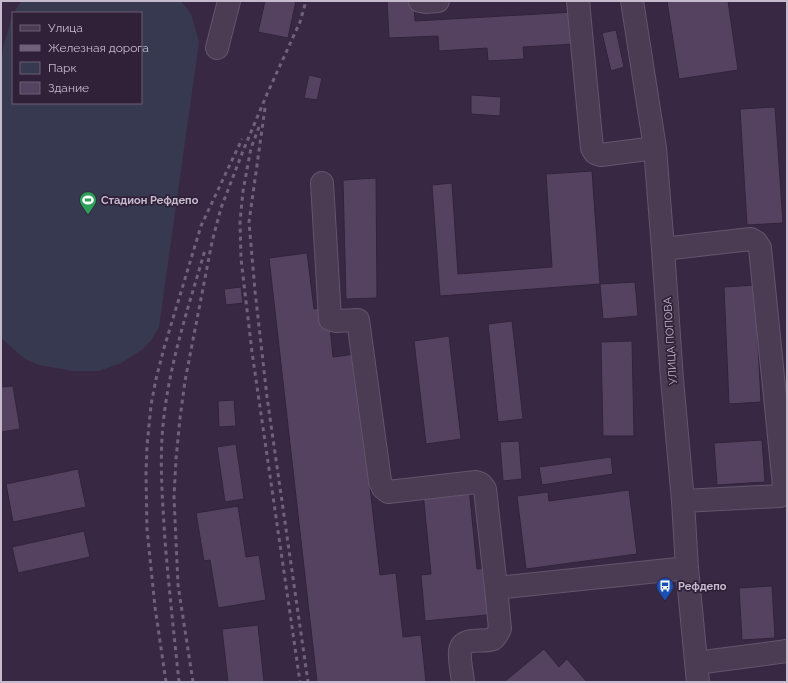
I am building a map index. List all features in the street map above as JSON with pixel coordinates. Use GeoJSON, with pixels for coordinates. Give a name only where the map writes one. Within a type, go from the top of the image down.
{"type":"FeatureCollection","features":[{"type":"Feature","properties":{"kind":"street"},"geometry":{"type":"LineString","coordinates":[[217,48],[229,1]]}},
{"type":"Feature","properties":{"kind":"street"},"geometry":{"type":"LineString","coordinates":[[420,1],[438,1]]}},
{"type":"Feature","properties":{"kind":"street"},"geometry":{"type":"LineString","coordinates":[[578,1],[592,148],[595,153],[601,156],[655,148]]}},
{"type":"Feature","properties":{"kind":"street","name":"УЛИЦА ПОПОВА"},"geometry":{"type":"LineString","coordinates":[[632,1],[655,148],[664,249],[672,379],[683,501],[687,568],[697,672]]}},
{"type":"Feature","properties":{"kind":"street"},"geometry":{"type":"LineString","coordinates":[[322,183],[330,319],[336,321],[358,320],[380,481],[383,488],[388,492],[476,482],[485,489],[500,629],[493,638],[466,642],[461,646],[460,652],[463,682]]}},
{"type":"Feature","properties":{"kind":"street"},"geometry":{"type":"LineString","coordinates":[[664,249],[751,238],[760,248],[784,486],[783,494],[780,496],[683,501]]}},
{"type":"Feature","properties":{"kind":"street"},"geometry":{"type":"LineString","coordinates":[[496,588],[687,568]]}},
{"type":"Feature","properties":{"kind":"street"},"geometry":{"type":"LineString","coordinates":[[697,672],[787,651]]}},
{"type":"Feature","properties":{"kind":"green space","name":"Стадион Рефдепо"},"geometry":{"type":"Polygon","coordinates":[[[22,1],[181,1],[191,14],[199,42],[159,327],[152,339],[143,349],[121,363],[99,371],[73,371],[39,365],[25,359],[1,338],[1,69],[3,48],[12,17],[12,104],[142,104],[142,12],[15,12],[22,1]]]}},
{"type":"Feature","properties":{"kind":"building"},"geometry":{"type":"Polygon","coordinates":[[[265,1],[296,1],[288,38],[258,32],[265,1]]]}},
{"type":"Feature","properties":{"kind":"building"},"geometry":{"type":"Polygon","coordinates":[[[387,1],[414,1],[415,21],[574,12],[575,44],[523,47],[524,59],[488,61],[487,48],[439,51],[438,36],[389,38],[387,1]]]}},
{"type":"Feature","properties":{"kind":"building"},"geometry":{"type":"Polygon","coordinates":[[[667,1],[728,1],[738,70],[679,79],[667,1]]]}},
{"type":"Feature","properties":{"kind":"building"},"geometry":{"type":"Polygon","coordinates":[[[616,30],[624,67],[611,71],[602,33],[616,30]]]}},
{"type":"Feature","properties":{"kind":"building"},"geometry":{"type":"Polygon","coordinates":[[[309,75],[322,78],[317,100],[304,98],[309,75]]]}},
{"type":"Feature","properties":{"kind":"building"},"geometry":{"type":"Polygon","coordinates":[[[471,95],[501,97],[500,116],[471,114],[471,95]]]}},
{"type":"Feature","properties":{"kind":"building"},"geometry":{"type":"Polygon","coordinates":[[[775,107],[783,223],[747,225],[740,109],[775,107]]]}},
{"type":"Feature","properties":{"kind":"building"},"geometry":{"type":"Polygon","coordinates":[[[592,171],[600,284],[440,296],[432,185],[452,183],[458,274],[552,267],[546,174],[592,171]]]}},
{"type":"Feature","properties":{"kind":"building"},"geometry":{"type":"Polygon","coordinates":[[[376,178],[377,298],[346,299],[343,180],[376,178]]]}},
{"type":"Feature","properties":{"kind":"building"},"geometry":{"type":"Polygon","coordinates":[[[307,253],[314,309],[328,307],[333,357],[355,354],[380,575],[396,573],[403,637],[421,635],[426,682],[317,682],[269,258],[307,253]]]}},
{"type":"Feature","properties":{"kind":"building"},"geometry":{"type":"Polygon","coordinates":[[[635,282],[638,316],[603,319],[600,284],[635,282]]]}},
{"type":"Feature","properties":{"kind":"building"},"geometry":{"type":"Polygon","coordinates":[[[755,285],[761,402],[729,404],[724,287],[755,285]]]}},
{"type":"Feature","properties":{"kind":"building"},"geometry":{"type":"Polygon","coordinates":[[[241,287],[243,303],[226,305],[224,289],[241,287]]]}},
{"type":"Feature","properties":{"kind":"building"},"geometry":{"type":"Polygon","coordinates":[[[512,321],[523,419],[498,422],[488,324],[512,321]]]}},
{"type":"Feature","properties":{"kind":"building"},"geometry":{"type":"Polygon","coordinates":[[[449,336],[461,439],[426,444],[414,341],[449,336]]]}},
{"type":"Feature","properties":{"kind":"building"},"geometry":{"type":"Polygon","coordinates":[[[632,341],[634,436],[603,436],[601,342],[632,341]]]}},
{"type":"Feature","properties":{"kind":"building"},"geometry":{"type":"Polygon","coordinates":[[[13,386],[20,429],[1,432],[1,387],[13,386]]]}},
{"type":"Feature","properties":{"kind":"building"},"geometry":{"type":"Polygon","coordinates":[[[234,400],[236,426],[219,427],[218,401],[234,400]]]}},
{"type":"Feature","properties":{"kind":"building"},"geometry":{"type":"Polygon","coordinates":[[[762,440],[765,482],[717,485],[714,443],[762,440]]]}},
{"type":"Feature","properties":{"kind":"building"},"geometry":{"type":"Polygon","coordinates":[[[519,441],[522,479],[503,481],[500,442],[519,441]]]}},
{"type":"Feature","properties":{"kind":"building"},"geometry":{"type":"Polygon","coordinates":[[[236,444],[244,499],[225,502],[217,447],[236,444]]]}},
{"type":"Feature","properties":{"kind":"building"},"geometry":{"type":"Polygon","coordinates":[[[611,457],[613,474],[542,485],[539,467],[611,457]]]}},
{"type":"Feature","properties":{"kind":"building"},"geometry":{"type":"Polygon","coordinates":[[[78,469],[86,507],[13,522],[6,484],[78,469]]]}},
{"type":"Feature","properties":{"kind":"building"},"geometry":{"type":"Polygon","coordinates":[[[469,487],[477,569],[492,568],[497,614],[425,621],[421,575],[431,574],[423,492],[469,487]]]}},
{"type":"Feature","properties":{"kind":"building"},"geometry":{"type":"Polygon","coordinates":[[[629,490],[637,554],[526,569],[517,496],[548,492],[549,501],[629,490]]]}},
{"type":"Feature","properties":{"kind":"building"},"geometry":{"type":"Polygon","coordinates":[[[238,506],[246,557],[259,555],[266,600],[218,608],[210,560],[204,561],[196,513],[238,506]]]}},
{"type":"Feature","properties":{"kind":"building"},"geometry":{"type":"Polygon","coordinates":[[[84,531],[90,557],[18,573],[12,547],[84,531]]]}},
{"type":"Feature","properties":{"kind":"building"},"geometry":{"type":"Polygon","coordinates":[[[772,586],[775,638],[742,640],[739,588],[772,586]]]}},
{"type":"Feature","properties":{"kind":"building"},"geometry":{"type":"Polygon","coordinates":[[[258,625],[264,682],[228,682],[222,629],[258,625]]]}},
{"type":"Feature","properties":{"kind":"building"},"geometry":{"type":"Polygon","coordinates":[[[544,649],[559,667],[567,659],[587,682],[504,682],[544,649]]]}},
{"type":"Feature","properties":{"kind":"railway"},"geometry":{"type":"LineString","coordinates":[[193,682],[178,585],[174,497],[176,459],[185,381],[212,242],[221,208],[267,94],[300,22],[306,1]]}},
{"type":"Feature","properties":{"kind":"railway"},"geometry":{"type":"LineString","coordinates":[[265,108],[249,222],[267,397],[308,682]]}},
{"type":"Feature","properties":{"kind":"railway"},"geometry":{"type":"LineString","coordinates":[[259,127],[251,148],[243,191],[240,222],[241,259],[252,352],[300,682]]}},
{"type":"Feature","properties":{"kind":"railway"},"geometry":{"type":"LineString","coordinates":[[166,682],[155,607],[147,529],[146,474],[151,405],[164,348],[201,226],[242,139]]}},
{"type":"Feature","properties":{"kind":"railway"},"geometry":{"type":"LineString","coordinates":[[179,682],[165,541],[161,451],[164,414],[178,343],[205,250]]}},
{"type":"Feature","properties":{"kind":"place","name":"Стадион Рефдепо"},"geometry":{"type":"Point","coordinates":[88,215]}},
{"type":"Feature","properties":{"kind":"place","name":"Рефдепо"},"geometry":{"type":"Point","coordinates":[665,601]}}]}
